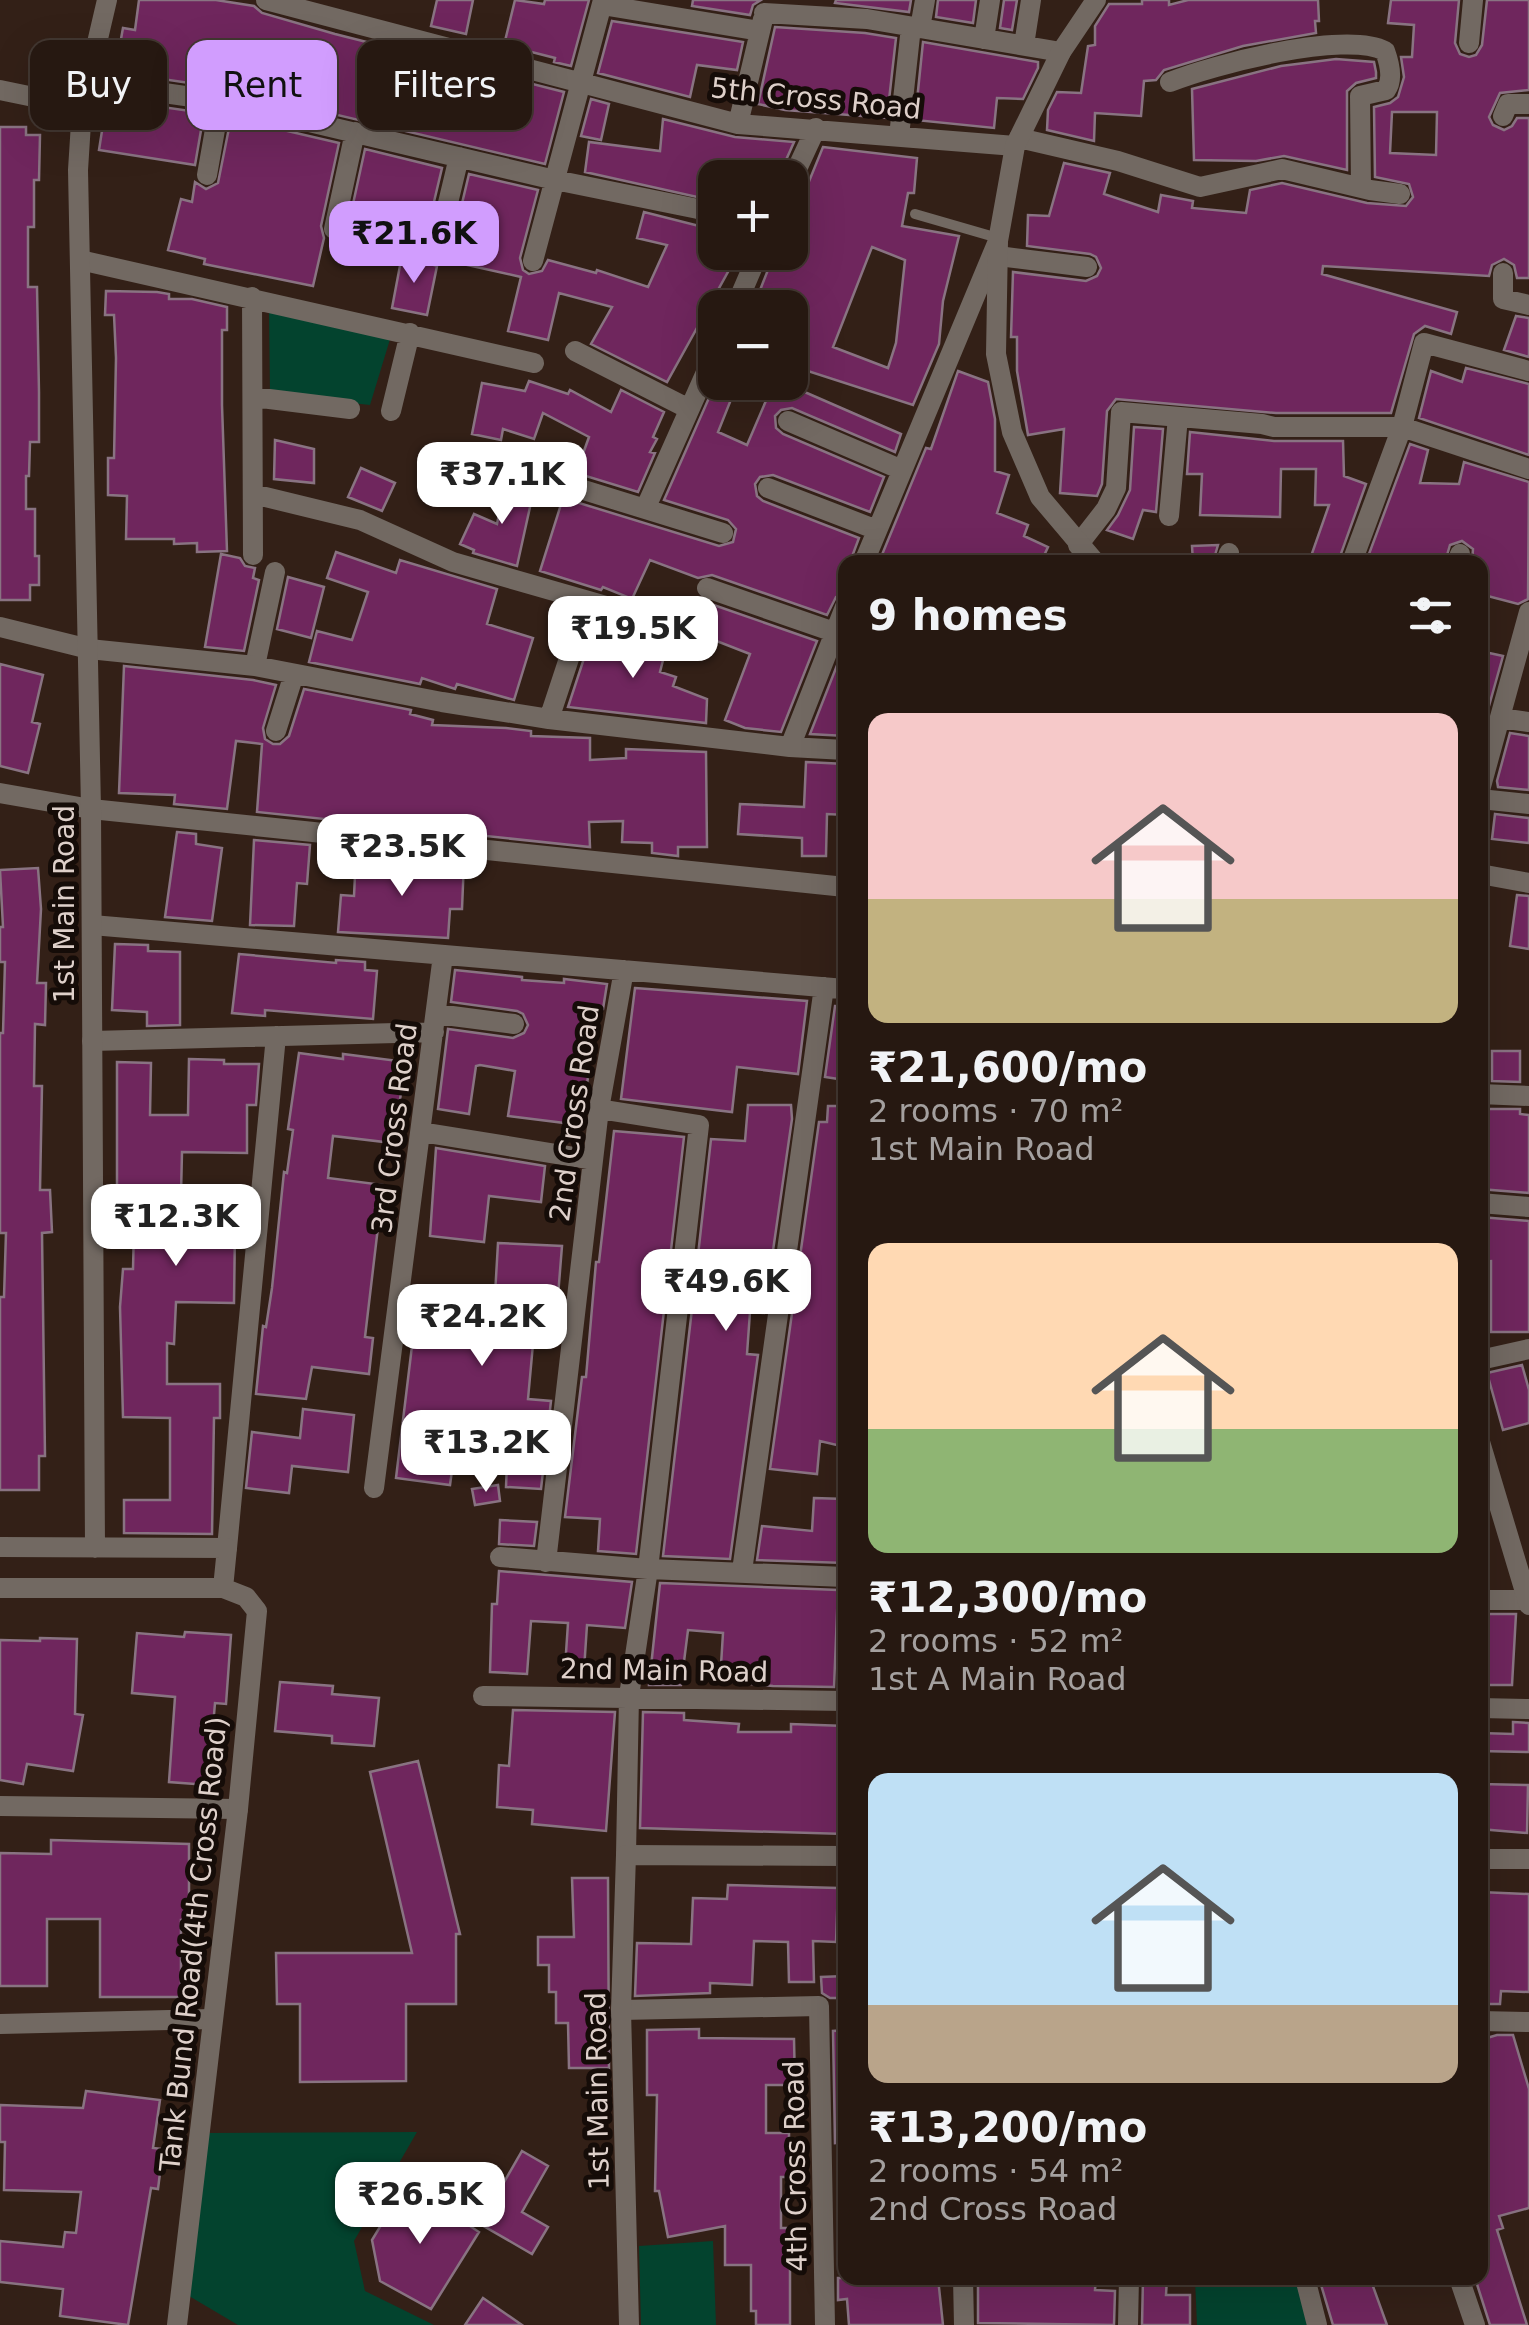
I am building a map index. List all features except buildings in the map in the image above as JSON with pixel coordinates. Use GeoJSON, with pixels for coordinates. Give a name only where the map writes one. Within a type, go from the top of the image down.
{"type":"FeatureCollection","features":[{"type":"Feature","properties":{"kind":"street","name":"1st Main Road"},"geometry":{"type":"LineString","coordinates":[[97,40],[107,0]]}},
{"type":"Feature","properties":{"kind":"street","name":"5th Cross Road"},"geometry":{"type":"LineString","coordinates":[[266,0],[342,9],[582,84],[738,124],[1017,142],[1118,161],[1200,186],[1282,168],[1361,188]]}},
{"type":"Feature","properties":{"kind":"street"},"geometry":{"type":"LineString","coordinates":[[899,136],[916,28],[925,0]]}},
{"type":"Feature","properties":{"kind":"street"},"geometry":{"type":"LineString","coordinates":[[984,39],[990,0]]}},
{"type":"Feature","properties":{"kind":"street"},"geometry":{"type":"LineString","coordinates":[[1024,46],[1031,0]]}},
{"type":"Feature","properties":{"kind":"street"},"geometry":{"type":"LineString","coordinates":[[1088,555],[1040,497],[1012,432],[996,354],[998,245],[1017,142],[1061,52],[1096,0]]}},
{"type":"Feature","properties":{"kind":"street"},"geometry":{"type":"LineString","coordinates":[[1469,43],[1473,0]]}},
{"type":"Feature","properties":{"kind":"street"},"geometry":{"type":"LineString","coordinates":[[534,261],[603,2],[764,15],[867,10],[916,28],[1061,52]]}},
{"type":"Feature","properties":{"kind":"street"},"geometry":{"type":"LineString","coordinates":[[738,124],[764,15]]}},
{"type":"Feature","properties":{"kind":"street"},"geometry":{"type":"LineString","coordinates":[[1170,82],[1248,58],[1290,51],[1364,43],[1385,51],[1390,85],[1386,90],[1360,96],[1361,188],[1400,194]]}},
{"type":"Feature","properties":{"kind":"street"},"geometry":{"type":"LineString","coordinates":[[0,90],[30,96]]}},
{"type":"Feature","properties":{"kind":"street"},"geometry":{"type":"LineString","coordinates":[[1503,116],[1508,104],[1529,104]]}},
{"type":"Feature","properties":{"kind":"street"},"geometry":{"type":"LineString","coordinates":[[337,128],[555,180],[698,209]]}},
{"type":"Feature","properties":{"kind":"street"},"geometry":{"type":"LineString","coordinates":[[801,160],[816,128]]}},
{"type":"Feature","properties":{"kind":"street","name":"1st Main Road"},"geometry":{"type":"LineString","coordinates":[[81,130],[78,170],[92,809],[94,1548]]}},
{"type":"Feature","properties":{"kind":"street"},"geometry":{"type":"LineString","coordinates":[[206,175],[215,130]]}},
{"type":"Feature","properties":{"kind":"street"},"geometry":{"type":"LineString","coordinates":[[334,229],[355,132]]}},
{"type":"Feature","properties":{"kind":"street"},"geometry":{"type":"LineString","coordinates":[[436,253],[459,157]]}},
{"type":"Feature","properties":{"kind":"street"},"geometry":{"type":"LineString","coordinates":[[998,245],[1087,267]]}},
{"type":"Feature","properties":{"kind":"street"},"geometry":{"type":"LineString","coordinates":[[867,555],[998,245]]}},
{"type":"Feature","properties":{"kind":"street"},"geometry":{"type":"LineString","coordinates":[[80,260],[534,363]]}},
{"type":"Feature","properties":{"kind":"street"},"geometry":{"type":"LineString","coordinates":[[1503,274],[1504,299],[1529,305]]}},
{"type":"Feature","properties":{"kind":"street"},"geometry":{"type":"LineString","coordinates":[[252,297],[253,556]]}},
{"type":"Feature","properties":{"kind":"street"},"geometry":{"type":"LineString","coordinates":[[391,410],[410,333]]}},
{"type":"Feature","properties":{"kind":"street"},"geometry":{"type":"LineString","coordinates":[[1355,555],[1402,428],[1424,343],[1529,371]]}},
{"type":"Feature","properties":{"kind":"street"},"geometry":{"type":"LineString","coordinates":[[575,352],[689,410]]}},
{"type":"Feature","properties":{"kind":"street"},"geometry":{"type":"LineString","coordinates":[[646,507],[698,390]]}},
{"type":"Feature","properties":{"kind":"street"},"geometry":{"type":"LineString","coordinates":[[254,397],[350,409]]}},
{"type":"Feature","properties":{"kind":"street"},"geometry":{"type":"LineString","coordinates":[[1078,544],[1106,509],[1116,488],[1121,412],[1274,428],[1402,428],[1529,468]]}},
{"type":"Feature","properties":{"kind":"street"},"geometry":{"type":"LineString","coordinates":[[1169,516],[1178,416]]}},
{"type":"Feature","properties":{"kind":"street"},"geometry":{"type":"LineString","coordinates":[[788,421],[902,470]]}},
{"type":"Feature","properties":{"kind":"street"},"geometry":{"type":"LineString","coordinates":[[519,470],[724,532]]}},
{"type":"Feature","properties":{"kind":"street"},"geometry":{"type":"LineString","coordinates":[[768,488],[877,530]]}},
{"type":"Feature","properties":{"kind":"street"},"geometry":{"type":"LineString","coordinates":[[253,494],[360,520],[454,562],[669,624]]}},
{"type":"Feature","properties":{"kind":"street"},"geometry":{"type":"LineString","coordinates":[[255,666],[274,572]]}},
{"type":"Feature","properties":{"kind":"street"},"geometry":{"type":"LineString","coordinates":[[706,588],[834,632]]}},
{"type":"Feature","properties":{"kind":"street"},"geometry":{"type":"LineString","coordinates":[[549,718],[588,601]]}},
{"type":"Feature","properties":{"kind":"street"},"geometry":{"type":"LineString","coordinates":[[790,747],[838,623]]}},
{"type":"Feature","properties":{"kind":"street"},"geometry":{"type":"LineString","coordinates":[[1488,761],[1527,625]]}},
{"type":"Feature","properties":{"kind":"street"},"geometry":{"type":"LineString","coordinates":[[0,627],[89,649],[255,666],[549,718],[838,750]]}},
{"type":"Feature","properties":{"kind":"street"},"geometry":{"type":"LineString","coordinates":[[276,730],[294,674]]}},
{"type":"Feature","properties":{"kind":"street"},"geometry":{"type":"LineString","coordinates":[[1500,718],[1529,722]]}},
{"type":"Feature","properties":{"kind":"street"},"geometry":{"type":"LineString","coordinates":[[0,794],[92,809],[838,886]]}},
{"type":"Feature","properties":{"kind":"street"},"geometry":{"type":"LineString","coordinates":[[1488,800],[1529,804]]}},
{"type":"Feature","properties":{"kind":"street"},"geometry":{"type":"LineString","coordinates":[[1488,875],[1529,883]]}},
{"type":"Feature","properties":{"kind":"street"},"geometry":{"type":"LineString","coordinates":[[92,925],[835,988],[742,1572]]}},
{"type":"Feature","properties":{"kind":"street","name":"3rd Cross Road"},"geometry":{"type":"LineString","coordinates":[[374,1488],[443,954]]}},
{"type":"Feature","properties":{"kind":"street","name":"2nd Cross Road"},"geometry":{"type":"LineString","coordinates":[[546,1562],[599,1109],[624,970]]}},
{"type":"Feature","properties":{"kind":"street"},"geometry":{"type":"LineString","coordinates":[[92,1041],[276,1036],[436,1023],[514,1024]]}},
{"type":"Feature","properties":{"kind":"street"},"geometry":{"type":"LineString","coordinates":[[0,1588],[223,1588],[276,1036]]}},
{"type":"Feature","properties":{"kind":"street"},"geometry":{"type":"LineString","coordinates":[[1488,1094],[1529,1096]]}},
{"type":"Feature","properties":{"kind":"street","name":"1st Main Road"},"geometry":{"type":"LineString","coordinates":[[599,1109],[699,1125],[648,1569],[629,1696],[622,2010],[629,2325]]}},
{"type":"Feature","properties":{"kind":"street"},"geometry":{"type":"LineString","coordinates":[[422,1132],[593,1160]]}},
{"type":"Feature","properties":{"kind":"street"},"geometry":{"type":"LineString","coordinates":[[1488,1204],[1529,1207]]}},
{"type":"Feature","properties":{"kind":"street"},"geometry":{"type":"LineString","coordinates":[[1488,1358],[1529,1349]]}},
{"type":"Feature","properties":{"kind":"street"},"geometry":{"type":"LineString","coordinates":[[1488,1469],[1528,1603],[1488,1600]]}},
{"type":"Feature","properties":{"kind":"street"},"geometry":{"type":"LineString","coordinates":[[0,1547],[226,1548]]}},
{"type":"Feature","properties":{"kind":"street"},"geometry":{"type":"LineString","coordinates":[[500,1558],[838,1577]]}},
{"type":"Feature","properties":{"kind":"street","name":"Tank Bund Road(4th Cross Road)"},"geometry":{"type":"LineString","coordinates":[[177,2325],[238,1809],[256,1611],[246,1597],[223,1588]]}},
{"type":"Feature","properties":{"kind":"street","name":"2nd Main Road"},"geometry":{"type":"LineString","coordinates":[[483,1696],[838,1701]]}},
{"type":"Feature","properties":{"kind":"street"},"geometry":{"type":"LineString","coordinates":[[1488,1708],[1529,1709]]}},
{"type":"Feature","properties":{"kind":"street"},"geometry":{"type":"LineString","coordinates":[[0,1806],[238,1809]]}},
{"type":"Feature","properties":{"kind":"street"},"geometry":{"type":"LineString","coordinates":[[626,1855],[838,1856]]}},
{"type":"Feature","properties":{"kind":"street"},"geometry":{"type":"LineString","coordinates":[[1488,1859],[1529,1860]]}},
{"type":"Feature","properties":{"kind":"street","name":"4th Cross Road"},"geometry":{"type":"LineString","coordinates":[[622,2010],[819,2006],[825,2325]]}},
{"type":"Feature","properties":{"kind":"street"},"geometry":{"type":"LineString","coordinates":[[0,2024],[212,2019]]}},
{"type":"Feature","properties":{"kind":"street"},"geometry":{"type":"LineString","coordinates":[[1488,2022],[1528,2026]]}},
{"type":"Feature","properties":{"kind":"street"},"geometry":{"type":"LineString","coordinates":[[964,2285],[964,2325]]}},
{"type":"Feature","properties":{"kind":"street"},"geometry":{"type":"LineString","coordinates":[[1128,2325],[1129,2285]]}},
{"type":"Feature","properties":{"kind":"street"},"geometry":{"type":"LineString","coordinates":[[1307,2285],[1317,2325]]}},
{"type":"Feature","properties":{"kind":"street"},"geometry":{"type":"LineString","coordinates":[[1462,2285],[1476,2325]]}},
{"type":"Feature","properties":{"kind":"lane"},"geometry":{"type":"LineString","coordinates":[[915,214],[998,245]]}},
{"type":"Feature","properties":{"kind":"green space"},"geometry":{"type":"Polygon","coordinates":[[[269,310],[391,336],[370,405],[270,394],[269,310]]]}},
{"type":"Feature","properties":{"kind":"green space"},"geometry":{"type":"Polygon","coordinates":[[[417,2132],[354,2241],[365,2291],[434,2325],[238,2325],[189,2296],[208,2133],[417,2132]]]}},
{"type":"Feature","properties":{"kind":"green space"},"geometry":{"type":"Polygon","coordinates":[[[713,2241],[716,2325],[641,2325],[639,2246],[713,2241]]]}},
{"type":"Feature","properties":{"kind":"green space"},"geometry":{"type":"Polygon","coordinates":[[[1195,2285],[1300,2285],[1309,2325],[1197,2325],[1195,2285]]]}}]}
